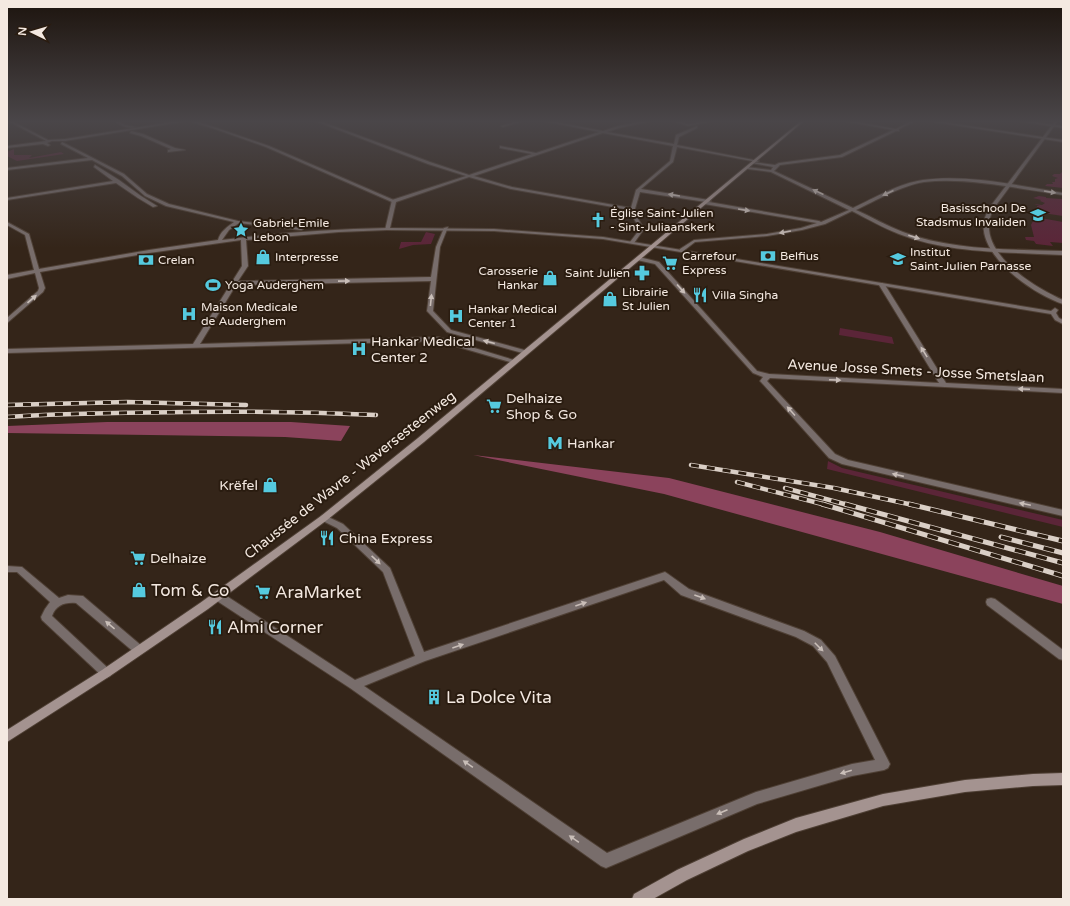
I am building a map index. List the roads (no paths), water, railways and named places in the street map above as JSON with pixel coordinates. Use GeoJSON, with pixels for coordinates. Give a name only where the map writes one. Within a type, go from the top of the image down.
{"type":"FeatureCollection","features":[{"type":"Feature","properties":{"kind":"main road"},"geometry":{"type":"LineString","coordinates":[[707,202],[754,163]]}},
{"type":"Feature","properties":{"kind":"main road","name":"Chaussée de Wavre - Waversesteenweg"},"geometry":{"type":"LineString","coordinates":[[7,737],[140,650],[218,596],[324,518],[640,259],[707,202]]}},
{"type":"Feature","properties":{"kind":"main road"},"geometry":{"type":"LineString","coordinates":[[639,899],[682,875],[788,828],[883,800],[965,786],[1063,779]]}},
{"type":"Feature","properties":{"kind":"street"},"geometry":{"type":"LineString","coordinates":[[7,169],[51,163]]}},
{"type":"Feature","properties":{"kind":"street"},"geometry":{"type":"LineString","coordinates":[[95,163],[143,200],[170,212],[179,209]]}},
{"type":"Feature","properties":{"kind":"street"},"geometry":{"type":"LineString","coordinates":[[100,163],[126,178],[151,198],[179,209],[236,223],[274,229],[279,234]]}},
{"type":"Feature","properties":{"kind":"street"},"geometry":{"type":"LineString","coordinates":[[305,163],[394,201],[508,163]]}},
{"type":"Feature","properties":{"kind":"street"},"geometry":{"type":"LineString","coordinates":[[430,163],[511,188],[633,209]]}},
{"type":"Feature","properties":{"kind":"street"},"geometry":{"type":"LineString","coordinates":[[632,242],[642,229],[632,212],[638,190],[669,163]]}},
{"type":"Feature","properties":{"kind":"street"},"geometry":{"type":"LineString","coordinates":[[762,163],[776,166]]}},
{"type":"Feature","properties":{"kind":"street"},"geometry":{"type":"LineString","coordinates":[[772,171],[779,164],[785,163]]}},
{"type":"Feature","properties":{"kind":"street"},"geometry":{"type":"LineString","coordinates":[[1025,163],[987,216],[986,232],[994,249],[1002,260],[1017,274],[1050,297],[1063,302]]}},
{"type":"Feature","properties":{"kind":"street"},"geometry":{"type":"LineString","coordinates":[[748,168],[772,171],[901,233],[916,238],[954,246],[1063,253]]}},
{"type":"Feature","properties":{"kind":"street"},"geometry":{"type":"LineString","coordinates":[[7,199],[126,178]]}},
{"type":"Feature","properties":{"kind":"street"},"geometry":{"type":"LineString","coordinates":[[682,250],[690,243],[694,242],[767,235],[823,223],[905,186],[923,181],[963,180],[1009,185],[1063,194]]}},
{"type":"Feature","properties":{"kind":"street"},"geometry":{"type":"LineString","coordinates":[[129,189],[138,188]]}},
{"type":"Feature","properties":{"kind":"street"},"geometry":{"type":"LineString","coordinates":[[638,190],[823,223]]}},
{"type":"Feature","properties":{"kind":"street"},"geometry":{"type":"LineString","coordinates":[[143,200],[151,198]]}},
{"type":"Feature","properties":{"kind":"street"},"geometry":{"type":"LineString","coordinates":[[387,229],[394,201]]}},
{"type":"Feature","properties":{"kind":"street"},"geometry":{"type":"LineString","coordinates":[[206,220],[322,231]]}},
{"type":"Feature","properties":{"kind":"street"},"geometry":{"type":"LineString","coordinates":[[7,223],[17,227],[27,234],[42,288],[40,292],[7,321]]}},
{"type":"Feature","properties":{"kind":"street"},"geometry":{"type":"LineString","coordinates":[[220,241],[222,235],[236,223]]}},
{"type":"Feature","properties":{"kind":"street"},"geometry":{"type":"LineString","coordinates":[[7,230],[17,227]]}},
{"type":"Feature","properties":{"kind":"street"},"geometry":{"type":"LineString","coordinates":[[446,228],[438,247],[430,311],[448,331],[526,352]]}},
{"type":"Feature","properties":{"kind":"street"},"geometry":{"type":"LineString","coordinates":[[7,277],[134,254],[243,238],[322,231],[446,228],[546,233],[632,242],[1054,312],[1063,308]]}},
{"type":"Feature","properties":{"kind":"street"},"geometry":{"type":"LineString","coordinates":[[195,346],[245,266],[243,238]]}},
{"type":"Feature","properties":{"kind":"street"},"geometry":{"type":"LineString","coordinates":[[640,259],[657,263],[755,372],[768,376],[763,381],[832,456],[853,464],[1063,513]]}},
{"type":"Feature","properties":{"kind":"street"},"geometry":{"type":"LineString","coordinates":[[235,283],[433,279]]}},
{"type":"Feature","properties":{"kind":"street"},"geometry":{"type":"LineString","coordinates":[[882,284],[944,385]]}},
{"type":"Feature","properties":{"kind":"street"},"geometry":{"type":"LineString","coordinates":[[1050,297],[1057,319],[1063,322]]}},
{"type":"Feature","properties":{"kind":"street"},"geometry":{"type":"LineString","coordinates":[[438,339],[448,331]]}},
{"type":"Feature","properties":{"kind":"street"},"geometry":{"type":"LineString","coordinates":[[7,351],[438,339],[514,362]]}},
{"type":"Feature","properties":{"kind":"street","name":"Avenue Josse Smets - Josse Smetslaan"},"geometry":{"type":"LineString","coordinates":[[768,376],[1063,391]]}},
{"type":"Feature","properties":{"kind":"street"},"geometry":{"type":"LineString","coordinates":[[324,518],[340,526],[387,570],[421,658]]}},
{"type":"Feature","properties":{"kind":"street"},"geometry":{"type":"LineString","coordinates":[[7,568],[19,569],[57,602]]}},
{"type":"Feature","properties":{"kind":"street"},"geometry":{"type":"LineString","coordinates":[[218,596],[354,685],[606,861],[756,798],[852,770],[884,764],[831,659],[817,643],[800,634],[685,592],[665,576],[421,658],[354,685]]}},
{"type":"Feature","properties":{"kind":"street"},"geometry":{"type":"LineString","coordinates":[[106,673],[46,617],[48,609],[57,602],[69,598],[79,599],[140,650]]}},
{"type":"Feature","properties":{"kind":"street"},"geometry":{"type":"LineString","coordinates":[[991,602],[1063,656]]}},
{"type":"Feature","properties":{"kind":"railway"},"geometry":{"type":"LineString","coordinates":[[7,405],[127,402],[246,405]]}},
{"type":"Feature","properties":{"kind":"railway"},"geometry":{"type":"LineString","coordinates":[[7,417],[74,414],[209,412],[280,412],[376,415]]}},
{"type":"Feature","properties":{"kind":"railway"},"geometry":{"type":"LineString","coordinates":[[691,465],[834,488],[913,505]]}},
{"type":"Feature","properties":{"kind":"railway"},"geometry":{"type":"LineString","coordinates":[[737,482],[826,505]]}},
{"type":"Feature","properties":{"kind":"railway"},"geometry":{"type":"LineString","coordinates":[[785,488],[848,505]]}},
{"type":"Feature","properties":{"kind":"railway"},"geometry":{"type":"LineString","coordinates":[[822,504],[1063,576]]}},
{"type":"Feature","properties":{"kind":"railway"},"geometry":{"type":"LineString","coordinates":[[845,504],[1063,563]]}},
{"type":"Feature","properties":{"kind":"railway"},"geometry":{"type":"LineString","coordinates":[[909,504],[1063,541]]}},
{"type":"Feature","properties":{"kind":"railway"},"geometry":{"type":"LineString","coordinates":[[1001,537],[1063,553]]}},
{"type":"Feature","properties":{"kind":"place","name":"Basisschool De Stadsmus Invaliden"},"geometry":{"type":"Point","coordinates":[1038,215]}},
{"type":"Feature","properties":{"kind":"place","name":"Église Saint-Julien - Sint-Juliaanskerk"},"geometry":{"type":"Point","coordinates":[598,220]}},
{"type":"Feature","properties":{"kind":"place","name":"Gabriel-Emile Lebon"},"geometry":{"type":"Point","coordinates":[241,230]}},
{"type":"Feature","properties":{"kind":"place","name":"Belfius"},"geometry":{"type":"Point","coordinates":[768,256]}},
{"type":"Feature","properties":{"kind":"place","name":"Interpresse"},"geometry":{"type":"Point","coordinates":[263,257]}},
{"type":"Feature","properties":{"kind":"place","name":"Institut Saint-Julien Parnasse"},"geometry":{"type":"Point","coordinates":[898,259]}},
{"type":"Feature","properties":{"kind":"place","name":"Crelan"},"geometry":{"type":"Point","coordinates":[146,260]}},
{"type":"Feature","properties":{"kind":"place","name":"Carrefour Express"},"geometry":{"type":"Point","coordinates":[670,263]}},
{"type":"Feature","properties":{"kind":"place","name":"Saint Julien"},"geometry":{"type":"Point","coordinates":[642,273]}},
{"type":"Feature","properties":{"kind":"place","name":"Carosserie Hankar"},"geometry":{"type":"Point","coordinates":[550,278]}},
{"type":"Feature","properties":{"kind":"place","name":"Yoga Auderghem"},"geometry":{"type":"Point","coordinates":[213,285]}},
{"type":"Feature","properties":{"kind":"place","name":"Villa Singha"},"geometry":{"type":"Point","coordinates":[700,295]}},
{"type":"Feature","properties":{"kind":"place","name":"Librairie St Julien"},"geometry":{"type":"Point","coordinates":[610,299]}},
{"type":"Feature","properties":{"kind":"place","name":"Maison Medicale de Auderghem"},"geometry":{"type":"Point","coordinates":[189,314]}},
{"type":"Feature","properties":{"kind":"place","name":"Hankar Medical Center 1"},"geometry":{"type":"Point","coordinates":[456,316]}},
{"type":"Feature","properties":{"kind":"place","name":"Hankar Medical Center 2"},"geometry":{"type":"Point","coordinates":[359,349]}},
{"type":"Feature","properties":{"kind":"place","name":"Delhaize Shop & Go"},"geometry":{"type":"Point","coordinates":[494,406]}},
{"type":"Feature","properties":{"kind":"place","name":"Hankar"},"geometry":{"type":"Point","coordinates":[555,443]}},
{"type":"Feature","properties":{"kind":"place","name":"Krëfel"},"geometry":{"type":"Point","coordinates":[270,485]}},
{"type":"Feature","properties":{"kind":"place","name":"China Express"},"geometry":{"type":"Point","coordinates":[327,538]}},
{"type":"Feature","properties":{"kind":"place","name":"Delhaize"},"geometry":{"type":"Point","coordinates":[138,558]}},
{"type":"Feature","properties":{"kind":"place","name":"Tom & Co"},"geometry":{"type":"Point","coordinates":[139,590]}},
{"type":"Feature","properties":{"kind":"place","name":"AraMarket"},"geometry":{"type":"Point","coordinates":[263,592]}},
{"type":"Feature","properties":{"kind":"place","name":"Almi Corner"},"geometry":{"type":"Point","coordinates":[215,627]}},
{"type":"Feature","properties":{"kind":"place","name":"La Dolce Vita"},"geometry":{"type":"Point","coordinates":[434,697]}}]}
